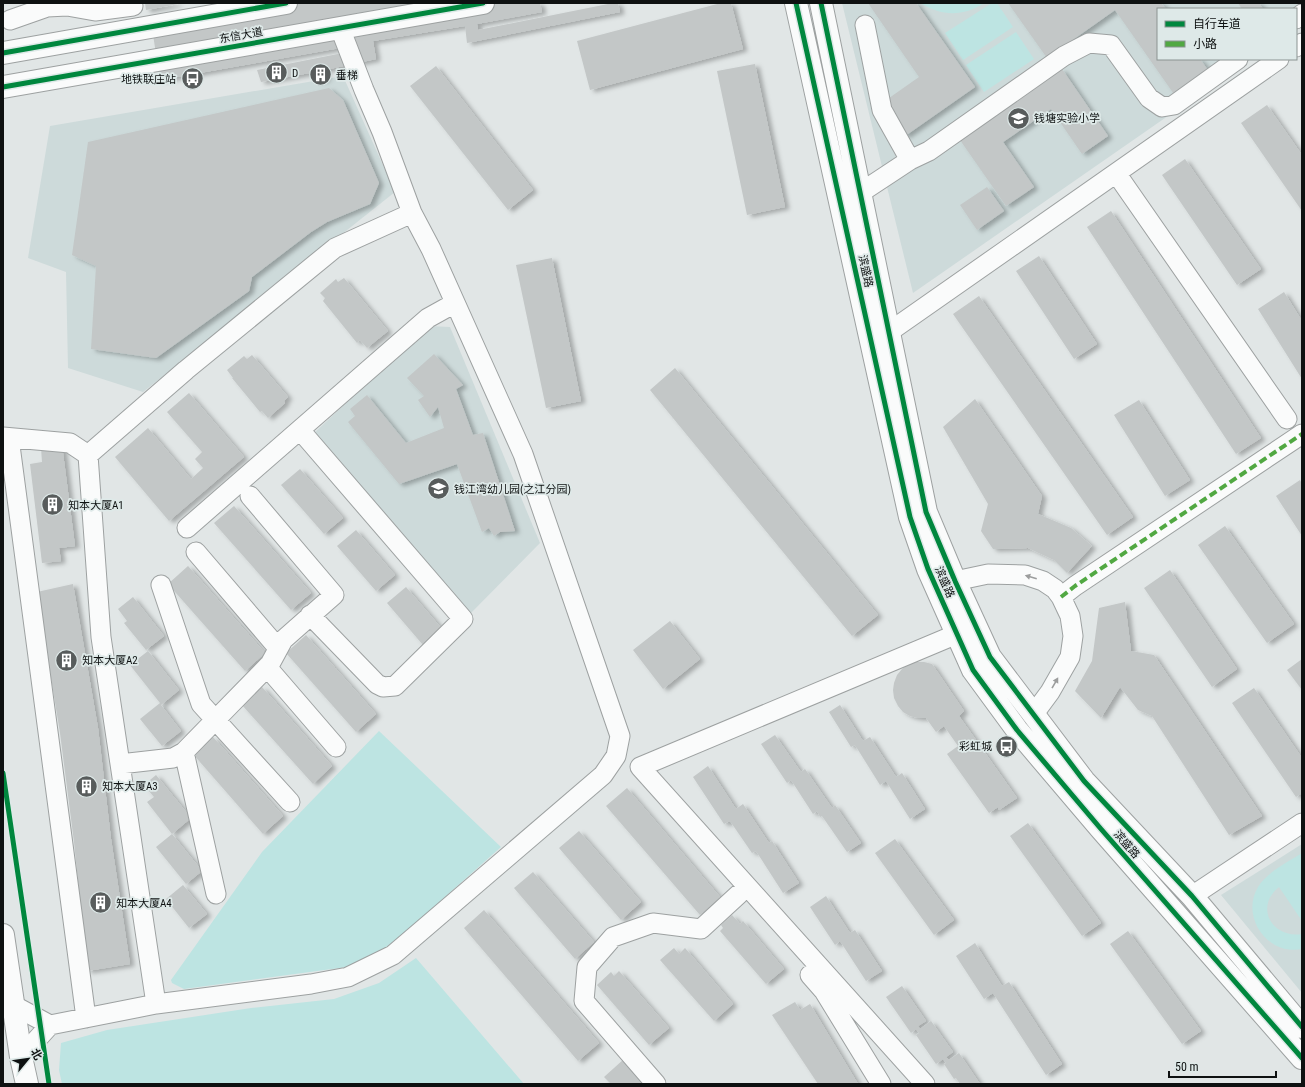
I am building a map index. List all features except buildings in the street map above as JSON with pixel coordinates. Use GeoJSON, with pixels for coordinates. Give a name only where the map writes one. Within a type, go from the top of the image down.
{"type":"FeatureCollection","features":[{"type":"Feature","properties":{"kind":"main road"},"geometry":{"type":"LineString","coordinates":[[3,53],[286,3]]}},
{"type":"Feature","properties":{"kind":"main road","name":"东信大道"},"geometry":{"type":"LineString","coordinates":[[3,87],[483,3]]}},
{"type":"Feature","properties":{"kind":"main road","name":"滨盛路"},"geometry":{"type":"LineString","coordinates":[[796,3],[910,516],[928,569],[973,670],[1017,730],[1101,829],[1302,1058]]}},
{"type":"Feature","properties":{"kind":"main road","name":"滨盛路"},"geometry":{"type":"LineString","coordinates":[[821,3],[926,512],[955,581],[990,657],[1084,781],[1192,896],[1302,1027]]}},
{"type":"Feature","properties":{"kind":"main road"},"geometry":{"type":"LineString","coordinates":[[3,935],[21,1057],[27,1084]]}},
{"type":"Feature","properties":{"kind":"street"},"geometry":{"type":"LineString","coordinates":[[10,20],[48,7],[66,4],[95,10],[133,6]]}},
{"type":"Feature","properties":{"kind":"street"},"geometry":{"type":"LineString","coordinates":[[865,25],[882,110],[910,160]]}},
{"type":"Feature","properties":{"kind":"street"},"geometry":{"type":"LineString","coordinates":[[21,1057],[50,1025],[156,1004],[311,984],[348,977],[393,955],[603,776],[616,756],[620,736],[523,454],[431,249],[412,213],[382,132],[340,28]]}},
{"type":"Feature","properties":{"kind":"street"},"geometry":{"type":"LineString","coordinates":[[860,193],[910,160],[930,151],[1064,56],[1089,43],[1111,45],[1149,98],[1162,107],[1174,104],[1237,60]]}},
{"type":"Feature","properties":{"kind":"street"},"geometry":{"type":"LineString","coordinates":[[889,332],[1278,60]]}},
{"type":"Feature","properties":{"kind":"street"},"geometry":{"type":"LineString","coordinates":[[1116,172],[1287,419]]}},
{"type":"Feature","properties":{"kind":"street"},"geometry":{"type":"LineString","coordinates":[[88,455],[186,370],[335,248],[412,213]]}},
{"type":"Feature","properties":{"kind":"street"},"geometry":{"type":"LineString","coordinates":[[187,528],[428,318],[455,302]]}},
{"type":"Feature","properties":{"kind":"street"},"geometry":{"type":"LineString","coordinates":[[300,430],[463,618],[395,686],[383,687],[377,684],[310,615]]}},
{"type":"Feature","properties":{"kind":"street"},"geometry":{"type":"LineString","coordinates":[[1061,597],[1082,581],[1302,434]]}},
{"type":"Feature","properties":{"kind":"street"},"geometry":{"type":"LineString","coordinates":[[86,1018],[6,438],[70,443],[88,455]]}},
{"type":"Feature","properties":{"kind":"street"},"geometry":{"type":"LineString","coordinates":[[88,455],[101,637],[156,1004]]}},
{"type":"Feature","properties":{"kind":"street"},"geometry":{"type":"LineString","coordinates":[[120,764],[174,758],[184,752],[270,664],[283,640],[334,595],[250,496]]}},
{"type":"Feature","properties":{"kind":"street"},"geometry":{"type":"LineString","coordinates":[[196,552],[278,648]]}},
{"type":"Feature","properties":{"kind":"street"},"geometry":{"type":"LineString","coordinates":[[955,581],[988,574],[1025,575],[1044,580],[1056,589],[1061,597],[1070,616],[1073,636],[1070,657],[1050,692],[1033,715]]}},
{"type":"Feature","properties":{"kind":"street"},"geometry":{"type":"LineString","coordinates":[[161,586],[201,704],[290,802]]}},
{"type":"Feature","properties":{"kind":"street"},"geometry":{"type":"LineString","coordinates":[[925,1084],[640,767],[957,634]]}},
{"type":"Feature","properties":{"kind":"street"},"geometry":{"type":"LineString","coordinates":[[267,667],[336,747]]}},
{"type":"Feature","properties":{"kind":"street"},"geometry":{"type":"LineString","coordinates":[[184,752],[216,894]]}},
{"type":"Feature","properties":{"kind":"street"},"geometry":{"type":"LineString","coordinates":[[633,774],[824,991],[881,1084]]}},
{"type":"Feature","properties":{"kind":"street"},"geometry":{"type":"LineString","coordinates":[[1192,896],[1302,822]]}},
{"type":"Feature","properties":{"kind":"street"},"geometry":{"type":"LineString","coordinates":[[656,1084],[584,1000],[588,967],[613,937],[653,924],[701,929],[739,894]]}},
{"type":"Feature","properties":{"kind":"street"},"geometry":{"type":"LineString","coordinates":[[13,1005],[50,1025]]}},
{"type":"Feature","properties":{"kind":"shaded area","name":"钱塘实验小学"},"geometry":{"type":"Polygon","coordinates":[[[842,3],[1302,3],[1302,23],[1297,8],[1157,8],[1157,60],[1249,60],[913,293],[842,3]]]}},
{"type":"Feature","properties":{"kind":"shaded area"},"geometry":{"type":"Polygon","coordinates":[[[920,3],[984,3],[968,11],[952,13],[936,10],[920,3]]]}},
{"type":"Feature","properties":{"kind":"shaded area"},"geometry":{"type":"Polygon","coordinates":[[[992,3],[997,3],[1013,27],[963,60],[945,33],[992,3]]]}},
{"type":"Feature","properties":{"kind":"shaded area"},"geometry":{"type":"Polygon","coordinates":[[[1016,32],[1034,59],[984,92],[966,65],[1016,32]]]}},
{"type":"Feature","properties":{"kind":"shaded area"},"geometry":{"type":"Polygon","coordinates":[[[343,76],[395,192],[143,392],[68,368],[66,272],[28,258],[50,126],[343,76]]]}},
{"type":"Feature","properties":{"kind":"shaded area","name":"钱江湾幼儿园(之江分园)"},"geometry":{"type":"Polygon","coordinates":[[[428,326],[450,327],[540,543],[469,615],[312,435],[428,326]]]}},
{"type":"Feature","properties":{"kind":"shaded area"},"geometry":{"type":"Polygon","coordinates":[[[379,731],[501,847],[400,937],[378,953],[347,967],[184,989],[172,983],[171,980],[262,852],[379,731]]]}},
{"type":"Feature","properties":{"kind":"shaded area"},"geometry":{"type":"Polygon","coordinates":[[[1302,844],[1302,993],[1221,895],[1302,844]]]}},
{"type":"Feature","properties":{"kind":"shaded area"},"geometry":{"type":"Polygon","coordinates":[[[1302,853],[1302,921],[1279,887],[1272,895],[1268,903],[1267,912],[1275,927],[1282,932],[1302,934],[1302,949],[1290,950],[1278,946],[1268,940],[1260,932],[1255,922],[1252,910],[1253,899],[1258,887],[1267,877],[1278,868],[1302,853]]]}},
{"type":"Feature","properties":{"kind":"shaded area"},"geometry":{"type":"Polygon","coordinates":[[[416,958],[524,1084],[62,1084],[59,1070],[61,1043],[107,1030],[251,1008],[334,999],[379,983],[416,958]]]}},
{"type":"Feature","properties":{"kind":"marked path"},"geometry":{"type":"LineString","coordinates":[[1061,597],[1075,586],[1302,434]]}},
{"type":"Feature","properties":{"kind":"cycle path"},"geometry":{"type":"LineString","coordinates":[[3,53],[286,3]]}},
{"type":"Feature","properties":{"kind":"cycle path"},"geometry":{"type":"LineString","coordinates":[[3,87],[483,3]]}},
{"type":"Feature","properties":{"kind":"cycle path"},"geometry":{"type":"LineString","coordinates":[[796,3],[910,517],[928,569],[973,670],[1017,730],[1101,829],[1302,1058]]}},
{"type":"Feature","properties":{"kind":"cycle path"},"geometry":{"type":"LineString","coordinates":[[821,3],[926,512],[955,581],[990,657],[1084,781],[1192,896],[1302,1027]]}},
{"type":"Feature","properties":{"kind":"cycle path"},"geometry":{"type":"LineString","coordinates":[[3,773],[49,1084]]}},
{"type":"Feature","properties":{"kind":"place","name":"D"},"geometry":{"type":"Point","coordinates":[276,73]}},
{"type":"Feature","properties":{"kind":"place","name":"垂梯"},"geometry":{"type":"Point","coordinates":[321,75]}},
{"type":"Feature","properties":{"kind":"place","name":"地铁联庄站"},"geometry":{"type":"Point","coordinates":[192,79]}},
{"type":"Feature","properties":{"kind":"place","name":"钱塘实验小学"},"geometry":{"type":"Point","coordinates":[1018,118]}},
{"type":"Feature","properties":{"kind":"place","name":"钱江湾幼儿园(之江分园)"},"geometry":{"type":"Point","coordinates":[438,489]}},
{"type":"Feature","properties":{"kind":"place","name":"知本大厦A1"},"geometry":{"type":"Point","coordinates":[52,505]}},
{"type":"Feature","properties":{"kind":"place","name":"知本大厦A2"},"geometry":{"type":"Point","coordinates":[67,660]}},
{"type":"Feature","properties":{"kind":"place","name":"彩虹城"},"geometry":{"type":"Point","coordinates":[1007,746]}},
{"type":"Feature","properties":{"kind":"place","name":"知本大厦A3"},"geometry":{"type":"Point","coordinates":[86,786]}},
{"type":"Feature","properties":{"kind":"place","name":"知本大厦A4"},"geometry":{"type":"Point","coordinates":[101,903]}}]}
